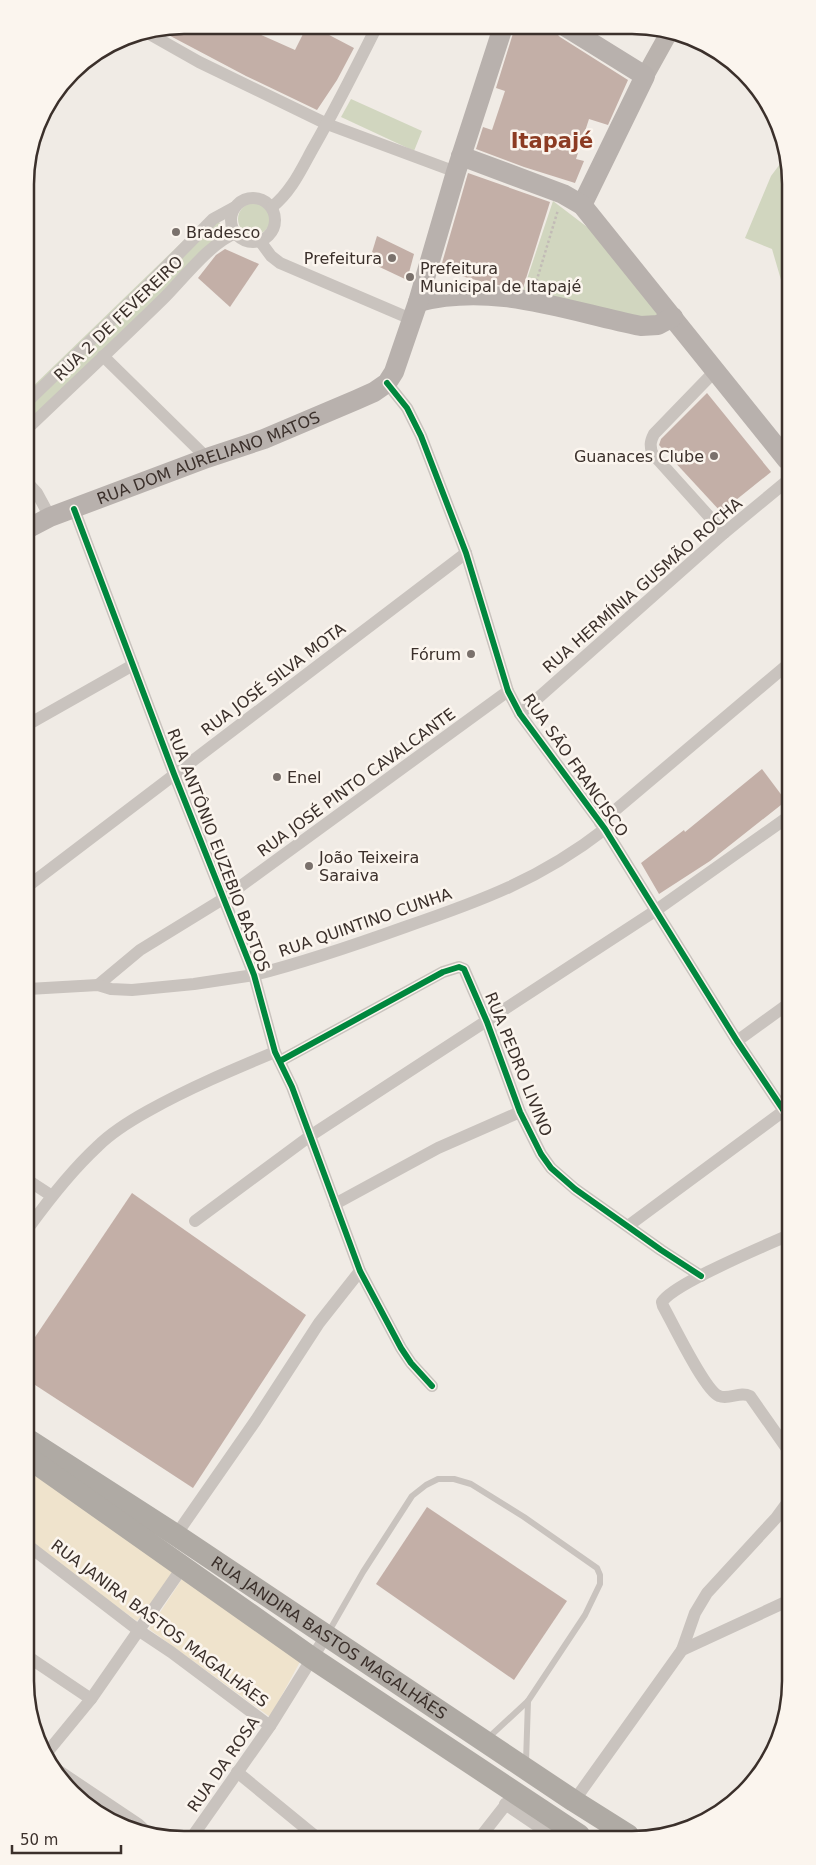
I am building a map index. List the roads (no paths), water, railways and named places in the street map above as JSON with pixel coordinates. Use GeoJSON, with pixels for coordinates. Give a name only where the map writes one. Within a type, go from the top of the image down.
{"type":"FeatureCollection","features":[{"type":"Feature","properties":{"kind":"highway","name":"RUA JANDIRA BASTOS MAGALHÃES"},"geometry":{"type":"LineString","coordinates":[[34,1444],[176,1535],[622,1831]]}},
{"type":"Feature","properties":{"kind":"highway","name":"RUA JANDIRA BASTOS MAGALHÃES"},"geometry":{"type":"LineString","coordinates":[[34,1462],[312,1658],[447,1747],[510,1799],[570,1831]]}},
{"type":"Feature","properties":{"kind":"highway"},"geometry":{"type":"LineString","coordinates":[[447,1747],[471,1745],[484,1741]]}},
{"type":"Feature","properties":{"kind":"main road"},"geometry":{"type":"LineString","coordinates":[[387,383],[394,372],[415,311],[458,164],[501,34]]}},
{"type":"Feature","properties":{"kind":"main road"},"geometry":{"type":"LineString","coordinates":[[577,34],[645,76]]}},
{"type":"Feature","properties":{"kind":"main road"},"geometry":{"type":"LineString","coordinates":[[582,205],[645,76],[666,38]]}},
{"type":"Feature","properties":{"kind":"main road"},"geometry":{"type":"LineString","coordinates":[[458,164],[563,194],[582,205],[782,454]]}},
{"type":"Feature","properties":{"kind":"main road"},"geometry":{"type":"LineString","coordinates":[[415,311],[459,294],[532,300],[641,326],[658,325],[673,317]]}},
{"type":"Feature","properties":{"kind":"main road","name":"RUA DOM AURELIANO MATOS"},"geometry":{"type":"LineString","coordinates":[[34,525],[50,517],[207,458],[264,439],[374,392],[387,383]]}},
{"type":"Feature","properties":{"kind":"street"},"geometry":{"type":"LineString","coordinates":[[272,207],[284,196],[294,182],[327,124],[373,34]]}},
{"type":"Feature","properties":{"kind":"street"},"geometry":{"type":"LineString","coordinates":[[155,37],[199,62],[327,124],[458,164]]}},
{"type":"Feature","properties":{"kind":"street"},"geometry":{"type":"LineString","coordinates":[[254,197],[261,198],[272,207],[275,214],[274,228],[271,233],[260,241],[247,241],[236,233],[232,227],[231,220],[235,207],[240,202],[254,197]]}},
{"type":"Feature","properties":{"kind":"street","name":"RUA 2 DE FEVEREIRO"},"geometry":{"type":"LineString","coordinates":[[34,396],[213,219],[235,207]]}},
{"type":"Feature","properties":{"kind":"street","name":"RUA 2 DE FEVEREIRO"},"geometry":{"type":"LineString","coordinates":[[34,422],[162,300],[214,246],[225,237],[236,233]]}},
{"type":"Feature","properties":{"kind":"street"},"geometry":{"type":"LineString","coordinates":[[260,241],[271,256],[280,263],[415,311]]}},
{"type":"Feature","properties":{"kind":"street"},"geometry":{"type":"LineString","coordinates":[[103,356],[207,458]]}},
{"type":"Feature","properties":{"kind":"street"},"geometry":{"type":"LineString","coordinates":[[715,372],[654,434],[650,446],[652,453],[724,533]]}},
{"type":"Feature","properties":{"kind":"street","name":"RUA SÃO FRANCISCO"},"geometry":{"type":"LineString","coordinates":[[387,383],[407,408],[421,436],[466,553],[508,691],[520,714],[602,826],[738,1041],[782,1103]]}},
{"type":"Feature","properties":{"kind":"street","name":"RUA HERMÍNIA GUSMÃO ROCHA"},"geometry":{"type":"LineString","coordinates":[[520,714],[724,533],[782,485]]}},
{"type":"Feature","properties":{"kind":"street"},"geometry":{"type":"LineString","coordinates":[[34,491],[50,517]]}},
{"type":"Feature","properties":{"kind":"street","name":"RUA ANTÔNIO EUZEBIO BASTOS"},"geometry":{"type":"LineString","coordinates":[[74,509],[174,774],[254,975],[278,1056],[292,1087],[360,1271],[401,1348],[411,1363],[432,1386]]}},
{"type":"Feature","properties":{"kind":"street","name":"RUA JOSÉ SILVA MOTA"},"geometry":{"type":"LineString","coordinates":[[34,881],[466,553]]}},
{"type":"Feature","properties":{"kind":"street"},"geometry":{"type":"LineString","coordinates":[[34,722],[133,665]]}},
{"type":"Feature","properties":{"kind":"street","name":"RUA QUINTINO CUNHA"},"geometry":{"type":"LineString","coordinates":[[34,989],[98,986],[110,989],[132,990],[194,984],[254,975],[330,954],[489,897],[546,870],[576,852],[602,826],[782,669]]}},
{"type":"Feature","properties":{"kind":"street","name":"RUA JOSÉ PINTO CAVALCANTE"},"geometry":{"type":"LineString","coordinates":[[98,986],[140,950],[223,899],[508,691]]}},
{"type":"Feature","properties":{"kind":"street"},"geometry":{"type":"LineString","coordinates":[[194,1221],[310,1136],[655,911],[782,822]]}},
{"type":"Feature","properties":{"kind":"street","name":"RUA PEDRO LIVINO"},"geometry":{"type":"LineString","coordinates":[[278,1056],[443,972],[459,967],[464,969],[487,1022],[520,1112],[541,1154],[551,1168],[575,1189],[701,1276]]}},
{"type":"Feature","properties":{"kind":"street"},"geometry":{"type":"LineString","coordinates":[[738,1041],[782,1008]]}},
{"type":"Feature","properties":{"kind":"street"},"geometry":{"type":"LineString","coordinates":[[34,1220],[52,1196],[98,1145],[123,1125],[207,1081],[278,1056]]}},
{"type":"Feature","properties":{"kind":"street"},"geometry":{"type":"LineString","coordinates":[[335,1204],[438,1148],[520,1112]]}},
{"type":"Feature","properties":{"kind":"street"},"geometry":{"type":"LineString","coordinates":[[628,1226],[782,1112]]}},
{"type":"Feature","properties":{"kind":"street"},"geometry":{"type":"LineString","coordinates":[[34,1184],[52,1196]]}},
{"type":"Feature","properties":{"kind":"street"},"geometry":{"type":"LineString","coordinates":[[782,1238],[701,1276],[669,1294],[662,1302],[697,1368],[714,1394],[722,1397],[743,1394],[750,1396],[782,1442]]}},
{"type":"Feature","properties":{"kind":"street"},"geometry":{"type":"LineString","coordinates":[[176,1535],[256,1420],[319,1323],[360,1271]]}},
{"type":"Feature","properties":{"kind":"street"},"geometry":{"type":"LineString","coordinates":[[574,1801],[682,1650],[695,1613],[707,1593],[782,1510]]}},
{"type":"Feature","properties":{"kind":"street","name":"RUA JANIRA BASTOS MAGALHÃES"},"geometry":{"type":"LineString","coordinates":[[34,1549],[138,1630],[171,1652],[270,1726]]}},
{"type":"Feature","properties":{"kind":"street"},"geometry":{"type":"LineString","coordinates":[[50,1749],[91,1699],[182,1568]]}},
{"type":"Feature","properties":{"kind":"street"},"geometry":{"type":"LineString","coordinates":[[682,1650],[782,1604]]}},
{"type":"Feature","properties":{"kind":"street","name":"RUA DA ROSA"},"geometry":{"type":"LineString","coordinates":[[196,1831],[270,1726],[326,1636]]}},
{"type":"Feature","properties":{"kind":"street"},"geometry":{"type":"LineString","coordinates":[[34,1661],[91,1699]]}},
{"type":"Feature","properties":{"kind":"street"},"geometry":{"type":"LineString","coordinates":[[237,1772],[308,1831]]}},
{"type":"Feature","properties":{"kind":"street"},"geometry":{"type":"LineString","coordinates":[[70,1778],[137,1824]]}},
{"type":"Feature","properties":{"kind":"street"},"geometry":{"type":"LineString","coordinates":[[485,1831],[510,1799],[546,1831]]}},
{"type":"Feature","properties":{"kind":"lane"},"geometry":{"type":"LineString","coordinates":[[326,1636],[363,1572],[412,1496],[426,1485],[438,1479],[454,1479],[471,1484],[524,1517],[597,1568],[600,1584],[585,1614],[528,1701],[484,1741]]}},
{"type":"Feature","properties":{"kind":"lane"},"geometry":{"type":"LineString","coordinates":[[526,1769],[528,1701]]}},
{"type":"Feature","properties":{"kind":"place","name":"Bradesco"},"geometry":{"type":"Point","coordinates":[176,232]}},
{"type":"Feature","properties":{"kind":"place","name":"Prefeitura"},"geometry":{"type":"Point","coordinates":[392,258]}},
{"type":"Feature","properties":{"kind":"place","name":"Prefeitura Municipal de Itapajé"},"geometry":{"type":"Point","coordinates":[410,277]}},
{"type":"Feature","properties":{"kind":"place","name":"Guanaces Clube"},"geometry":{"type":"Point","coordinates":[714,456]}},
{"type":"Feature","properties":{"kind":"place","name":"Fórum"},"geometry":{"type":"Point","coordinates":[471,654]}},
{"type":"Feature","properties":{"kind":"place","name":"Enel"},"geometry":{"type":"Point","coordinates":[277,777]}},
{"type":"Feature","properties":{"kind":"place","name":"João Teixeira Saraiva"},"geometry":{"type":"Point","coordinates":[309,866]}},
{"type":"Feature","properties":{"kind":"district","name":"Itapajé"},"geometry":{"type":"Point","coordinates":[552,141]}}]}
